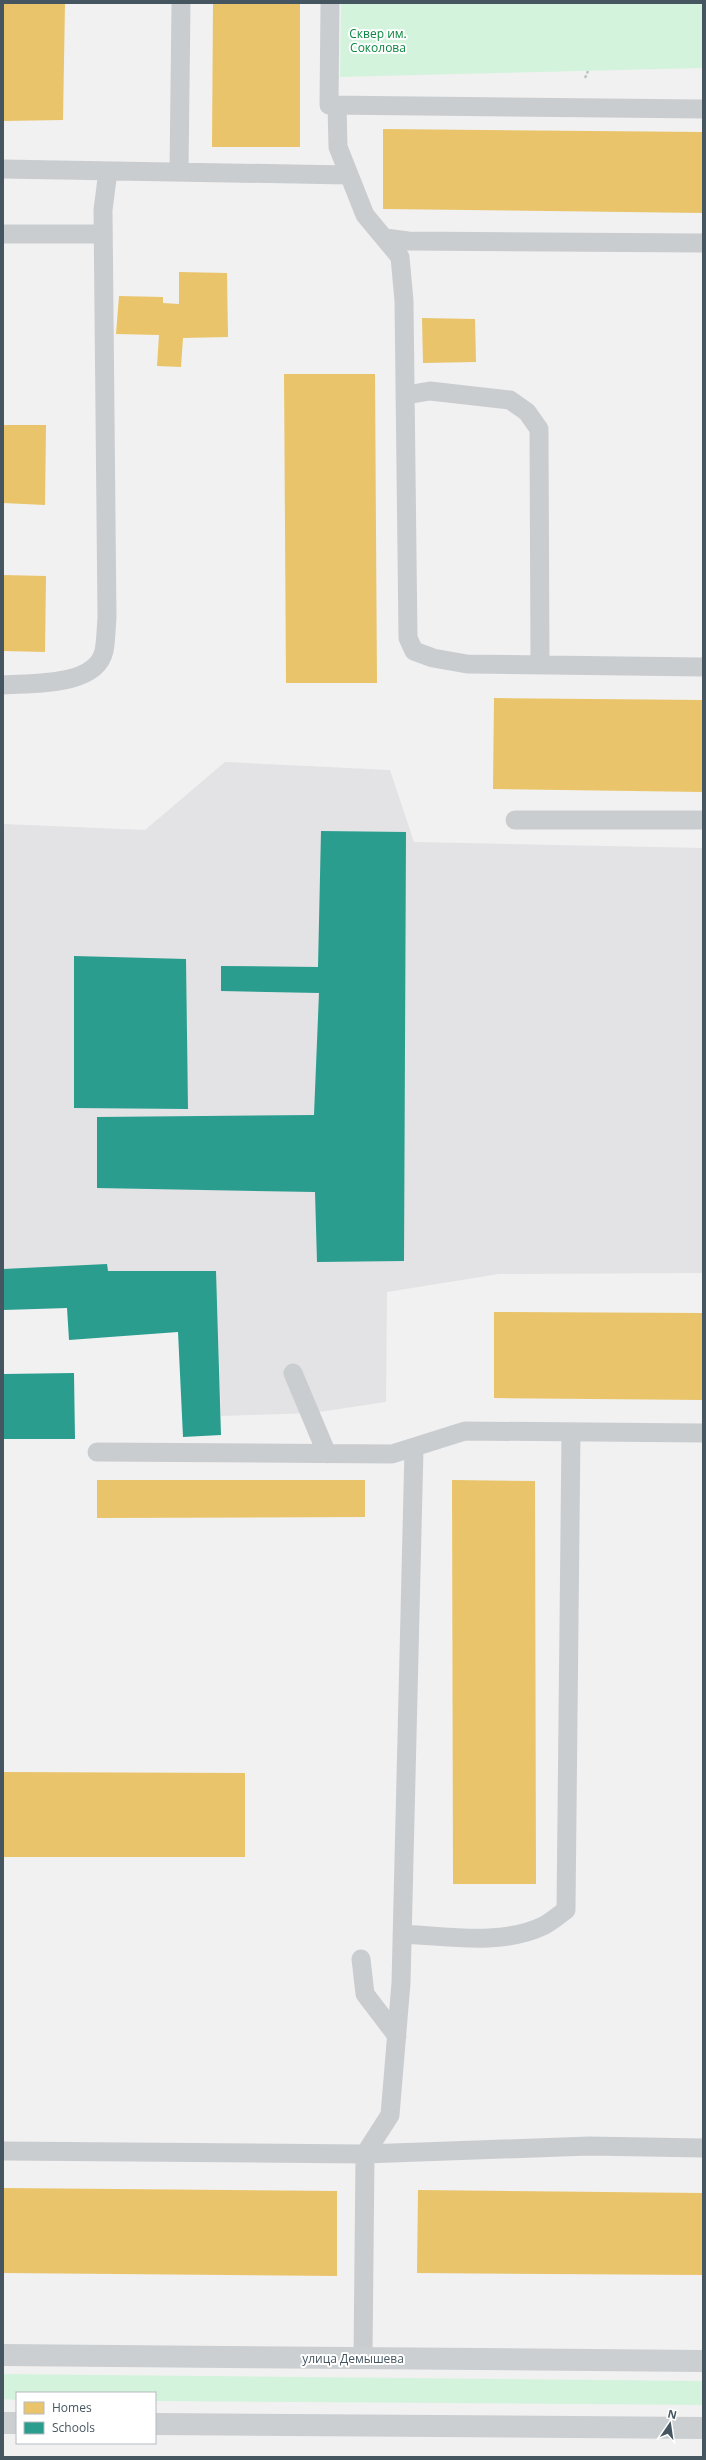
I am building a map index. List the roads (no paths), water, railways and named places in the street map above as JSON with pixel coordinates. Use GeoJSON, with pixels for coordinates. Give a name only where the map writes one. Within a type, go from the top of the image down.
{"type":"FeatureCollection","features":[{"type":"Feature","properties":{"kind":"street","name":"улица Демышева"},"geometry":{"type":"LineString","coordinates":[[3,2355],[703,2361]]}},
{"type":"Feature","properties":{"kind":"street"},"geometry":{"type":"LineString","coordinates":[[3,2423],[16,2423]]}},
{"type":"Feature","properties":{"kind":"street"},"geometry":{"type":"LineString","coordinates":[[156,2424],[703,2428]]}},
{"type":"Feature","properties":{"kind":"lane"},"geometry":{"type":"LineString","coordinates":[[179,172],[181,3]]}},
{"type":"Feature","properties":{"kind":"lane"},"geometry":{"type":"LineString","coordinates":[[330,3],[329,105],[703,109]]}},
{"type":"Feature","properties":{"kind":"lane"},"geometry":{"type":"LineString","coordinates":[[337,105],[338,147],[348,175],[365,215],[400,257],[404,301],[406,395],[408,638],[414,651],[433,658],[467,664],[540,664],[703,668]]}},
{"type":"Feature","properties":{"kind":"lane"},"geometry":{"type":"LineString","coordinates":[[3,169],[348,175]]}},
{"type":"Feature","properties":{"kind":"lane"},"geometry":{"type":"LineString","coordinates":[[3,685],[73,680],[90,672],[104,653],[107,610],[103,210],[108,171]]}},
{"type":"Feature","properties":{"kind":"lane"},"geometry":{"type":"LineString","coordinates":[[3,234],[103,234]]}},
{"type":"Feature","properties":{"kind":"lane"},"geometry":{"type":"LineString","coordinates":[[385,238],[408,241],[703,243]]}},
{"type":"Feature","properties":{"kind":"lane"},"geometry":{"type":"LineString","coordinates":[[406,395],[430,392],[510,400],[527,412],[539,429],[540,664]]}},
{"type":"Feature","properties":{"kind":"lane"},"geometry":{"type":"LineString","coordinates":[[515,820],[703,820]]}},
{"type":"Feature","properties":{"kind":"lane"},"geometry":{"type":"LineString","coordinates":[[293,1372],[327,1454]]}},
{"type":"Feature","properties":{"kind":"lane"},"geometry":{"type":"LineString","coordinates":[[97,1452],[392,1454],[414,1449],[465,1431],[703,1433]]}},
{"type":"Feature","properties":{"kind":"lane"},"geometry":{"type":"LineString","coordinates":[[402,1934],[472,1938],[514,1936],[544,1926],[566,1910],[571,1432]]}},
{"type":"Feature","properties":{"kind":"lane"},"geometry":{"type":"LineString","coordinates":[[364,2358],[365,2154],[390,2115],[397,2036],[402,1934],[414,1449]]}},
{"type":"Feature","properties":{"kind":"lane"},"geometry":{"type":"LineString","coordinates":[[361,1959],[365,1994],[397,2036]]}},
{"type":"Feature","properties":{"kind":"lane"},"geometry":{"type":"LineString","coordinates":[[3,2151],[365,2154],[589,2146],[703,2148]]}},
{"type":"Feature","properties":{"kind":"park label","name":"Сквер им. Соколова"},"geometry":{"type":"Point","coordinates":[378,40]}}]}
